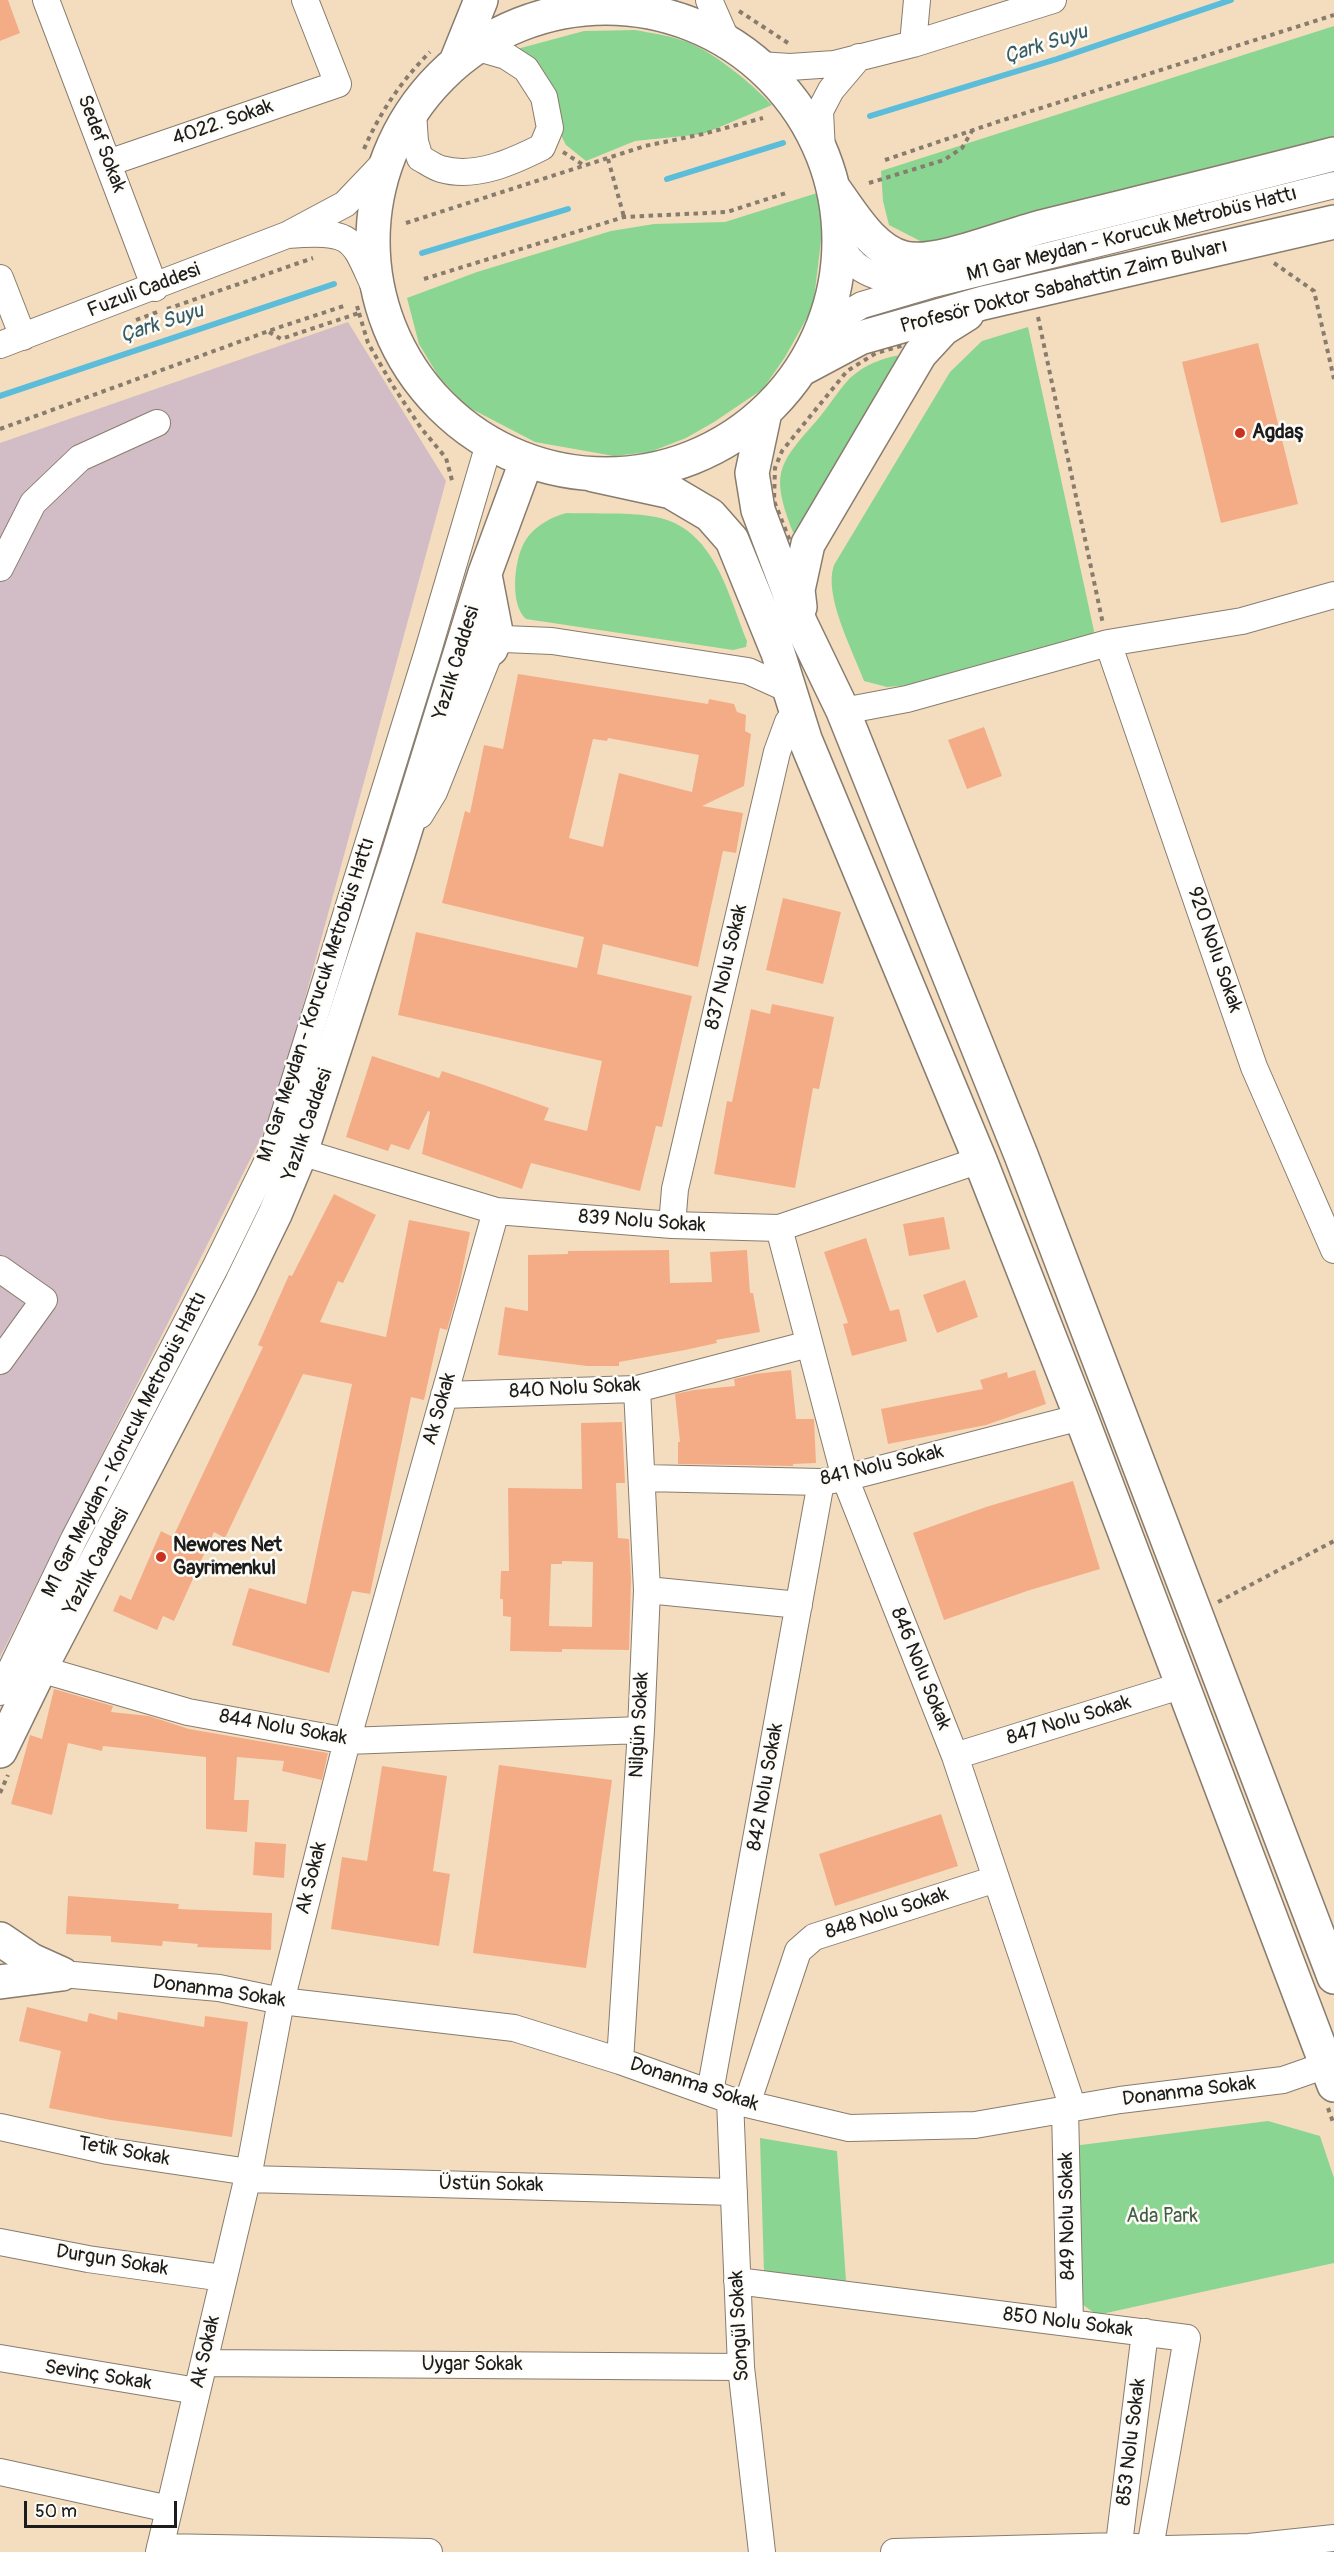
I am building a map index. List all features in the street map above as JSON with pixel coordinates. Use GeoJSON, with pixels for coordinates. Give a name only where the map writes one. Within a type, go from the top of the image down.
{"type":"FeatureCollection","features":[{"type":"Feature","properties":{"kind":"main road"},"geometry":{"type":"LineString","coordinates":[[465,55],[481,0]]}},
{"type":"Feature","properties":{"kind":"main road"},"geometry":{"type":"LineString","coordinates":[[592,475],[640,472],[686,461],[728,441],[765,412],[800,370],[822,328],[835,283],[839,235],[832,186],[822,152],[796,105],[759,65],[727,41],[685,21],[658,13],[610,4],[554,13],[513,26],[465,55],[413,112],[385,162],[375,205],[365,304],[397,345],[423,387],[458,422],[489,444],[525,462],[671,492],[711,515],[732,540],[778,653],[794,703],[980,1160],[1081,1417],[1184,1685],[1330,2087]]}},
{"type":"Feature","properties":{"kind":"main road"},"geometry":{"type":"LineString","coordinates":[[832,186],[867,233],[886,250],[907,259],[937,257],[1043,226],[1334,154]]}},
{"type":"Feature","properties":{"kind":"main road","name":"Profesör Doktor Sabahattin Zaim Bulvarı"},"geometry":{"type":"LineString","coordinates":[[800,370],[860,338],[983,303],[1334,222]]}},
{"type":"Feature","properties":{"kind":"main road"},"geometry":{"type":"LineString","coordinates":[[801,624],[798,590],[808,544],[920,354],[943,329],[983,303]]}},
{"type":"Feature","properties":{"kind":"main road"},"geometry":{"type":"LineString","coordinates":[[765,412],[752,473],[758,510],[801,624],[843,711],[1021,1155],[1334,1977]]}},
{"type":"Feature","properties":{"kind":"main road","name":"Yazlık Caddesi"},"geometry":{"type":"LineString","coordinates":[[0,1751],[40,1669],[240,1286],[275,1214],[301,1152],[398,854],[485,573],[525,462]]}},
{"type":"Feature","properties":{"kind":"main road"},"geometry":{"type":"LineString","coordinates":[[485,573],[496,632],[491,649]]}},
{"type":"Feature","properties":{"kind":"main road"},"geometry":{"type":"LineString","coordinates":[[0,1939],[31,1960],[62,1974]]}},
{"type":"Feature","properties":{"kind":"main road"},"geometry":{"type":"LineString","coordinates":[[0,1961],[24,1969],[62,1974]]}},
{"type":"Feature","properties":{"kind":"main road"},"geometry":{"type":"LineString","coordinates":[[0,1975],[62,1974]]}},
{"type":"Feature","properties":{"kind":"main road"},"geometry":{"type":"LineString","coordinates":[[0,1982],[62,1974]]}},
{"type":"Feature","properties":{"kind":"street","name":"Sedef Sokak"},"geometry":{"type":"LineString","coordinates":[[46,0],[155,288]]}},
{"type":"Feature","properties":{"kind":"street","name":"4022. Sokak"},"geometry":{"type":"LineString","coordinates":[[108,163],[338,84],[305,0]]}},
{"type":"Feature","properties":{"kind":"street"},"geometry":{"type":"LineString","coordinates":[[709,0],[727,41]]}},
{"type":"Feature","properties":{"kind":"street"},"geometry":{"type":"LineString","coordinates":[[913,44],[917,0]]}},
{"type":"Feature","properties":{"kind":"street"},"geometry":{"type":"LineString","coordinates":[[759,65],[790,67],[834,64],[913,44],[1007,7],[1053,0]]}},
{"type":"Feature","properties":{"kind":"street"},"geometry":{"type":"LineString","coordinates":[[413,112],[415,142],[420,158],[441,169],[474,171],[510,162],[542,147],[550,128],[544,97],[526,69],[506,56],[465,55]]}},
{"type":"Feature","properties":{"kind":"street"},"geometry":{"type":"LineString","coordinates":[[822,152],[820,111],[831,90],[860,57]]}},
{"type":"Feature","properties":{"kind":"street"},"geometry":{"type":"LineString","coordinates":[[287,236],[345,204],[385,162]]}},
{"type":"Feature","properties":{"kind":"street","name":"M1 Gar Meydan - Korucuk Metrobüs Hattı"},"geometry":{"type":"LineString","coordinates":[[930,285],[1334,185]]}},
{"type":"Feature","properties":{"kind":"street"},"geometry":{"type":"LineString","coordinates":[[287,236],[324,233],[344,236],[349,240],[358,251],[365,304]]}},
{"type":"Feature","properties":{"kind":"street"},"geometry":{"type":"LineString","coordinates":[[839,235],[849,258],[871,274],[896,283],[930,285]]}},
{"type":"Feature","properties":{"kind":"street","name":"Fuzuli Caddesi"},"geometry":{"type":"LineString","coordinates":[[11,341],[287,236]]}},
{"type":"Feature","properties":{"kind":"street"},"geometry":{"type":"LineString","coordinates":[[0,278],[11,341]]}},
{"type":"Feature","properties":{"kind":"street"},"geometry":{"type":"LineString","coordinates":[[822,328],[862,305],[930,285]]}},
{"type":"Feature","properties":{"kind":"street"},"geometry":{"type":"LineString","coordinates":[[0,568],[33,503],[80,458],[157,423]]}},
{"type":"Feature","properties":{"kind":"street","name":"M1 Gar Meydan - Korucuk Metrobüs Hattı"},"geometry":{"type":"LineString","coordinates":[[0,1692],[74,1539],[216,1266],[273,1150],[428,654],[489,444]]}},
{"type":"Feature","properties":{"kind":"street"},"geometry":{"type":"LineString","coordinates":[[843,711],[859,706],[907,699],[1108,643],[1242,621],[1334,595]]}},
{"type":"Feature","properties":{"kind":"street"},"geometry":{"type":"LineString","coordinates":[[398,854],[434,792],[491,649],[504,639],[552,641],[748,671],[794,703]]}},
{"type":"Feature","properties":{"kind":"street","name":"920 Nolu Sokak"},"geometry":{"type":"LineString","coordinates":[[1108,643],[1254,1067],[1334,1250]]}},
{"type":"Feature","properties":{"kind":"street","name":"837 Nolu Sokak"},"geometry":{"type":"LineString","coordinates":[[672,1225],[675,1190],[777,753],[794,703]]}},
{"type":"Feature","properties":{"kind":"street","name":"839 Nolu Sokak"},"geometry":{"type":"LineString","coordinates":[[301,1152],[496,1211],[672,1225],[779,1228],[980,1160]]}},
{"type":"Feature","properties":{"kind":"street","name":"Ak Sokak"},"geometry":{"type":"LineString","coordinates":[[160,2550],[248,2176],[281,2001],[347,1741],[496,1211]]}},
{"type":"Feature","properties":{"kind":"street","name":"846 Nolu Sokak"},"geometry":{"type":"LineString","coordinates":[[779,1228],[809,1344],[833,1480],[955,1756],[1069,2108]]}},
{"type":"Feature","properties":{"kind":"street"},"geometry":{"type":"LineString","coordinates":[[0,1269],[44,1300],[0,1361]]}},
{"type":"Feature","properties":{"kind":"street","name":"840 Nolu Sokak"},"geometry":{"type":"LineString","coordinates":[[444,1395],[637,1389],[809,1344]]}},
{"type":"Feature","properties":{"kind":"street","name":"Nilgün Sokak"},"geometry":{"type":"LineString","coordinates":[[620,2061],[641,1730],[647,1590],[637,1389]]}},
{"type":"Feature","properties":{"kind":"street","name":"841 Nolu Sokak"},"geometry":{"type":"LineString","coordinates":[[643,1478],[833,1480],[1081,1417]]}},
{"type":"Feature","properties":{"kind":"street","name":"842 Nolu Sokak"},"geometry":{"type":"LineString","coordinates":[[729,2099],[799,1605],[833,1480]]}},
{"type":"Feature","properties":{"kind":"street"},"geometry":{"type":"LineString","coordinates":[[647,1590],[799,1605]]}},
{"type":"Feature","properties":{"kind":"street","name":"844 Nolu Sokak"},"geometry":{"type":"LineString","coordinates":[[40,1669],[188,1712],[347,1741],[641,1730]]}},
{"type":"Feature","properties":{"kind":"street","name":"847 Nolu Sokak"},"geometry":{"type":"LineString","coordinates":[[955,1756],[1184,1685]]}},
{"type":"Feature","properties":{"kind":"street","name":"848 Nolu Sokak"},"geometry":{"type":"LineString","coordinates":[[729,2099],[798,1952],[814,1937],[996,1879]]}},
{"type":"Feature","properties":{"kind":"street","name":"Donanma Sokak"},"geometry":{"type":"LineString","coordinates":[[62,1974],[219,1988],[281,2001],[514,2028],[620,2061],[729,2099],[849,2128],[975,2125],[1069,2108],[1283,2080],[1330,2087]]}},
{"type":"Feature","properties":{"kind":"street","name":"Songül Sokak"},"geometry":{"type":"LineString","coordinates":[[729,2099],[741,2367],[762,2552]]}},
{"type":"Feature","properties":{"kind":"street","name":"849 Nolu Sokak"},"geometry":{"type":"LineString","coordinates":[[1069,2108],[1070,2323]]}},
{"type":"Feature","properties":{"kind":"street","name":"Tetik Sokak"},"geometry":{"type":"LineString","coordinates":[[0,2127],[108,2151],[248,2176]]}},
{"type":"Feature","properties":{"kind":"street","name":"Üstün Sokak"},"geometry":{"type":"LineString","coordinates":[[248,2176],[734,2192]]}},
{"type":"Feature","properties":{"kind":"street","name":"Durgun Sokak"},"geometry":{"type":"LineString","coordinates":[[0,2242],[88,2259],[224,2278]]}},
{"type":"Feature","properties":{"kind":"street","name":"850 Nolu Sokak"},"geometry":{"type":"LineString","coordinates":[[737,2281],[1187,2338],[1150,2548]]}},
{"type":"Feature","properties":{"kind":"street","name":"853 Nolu Sokak"},"geometry":{"type":"LineString","coordinates":[[1118,2549],[1145,2332]]}},
{"type":"Feature","properties":{"kind":"street","name":"Sevinç Sokak"},"geometry":{"type":"LineString","coordinates":[[0,2358],[197,2391]]}},
{"type":"Feature","properties":{"kind":"street","name":"Uygar Sokak"},"geometry":{"type":"LineString","coordinates":[[204,2363],[741,2367]]}},
{"type":"Feature","properties":{"kind":"street"},"geometry":{"type":"LineString","coordinates":[[0,2472],[169,2510]]}},
{"type":"Feature","properties":{"kind":"street"},"geometry":{"type":"LineString","coordinates":[[894,2552],[1249,2547],[1334,2538]]}},
{"type":"Feature","properties":{"kind":"street"},"geometry":{"type":"LineString","coordinates":[[160,2550],[429,2552]]}},
{"type":"Feature","properties":{"kind":"path"},"geometry":{"type":"LineString","coordinates":[[736,9],[797,49]]}},
{"type":"Feature","properties":{"kind":"path"},"geometry":{"type":"LineString","coordinates":[[885,160],[972,130],[1334,15]]}},
{"type":"Feature","properties":{"kind":"path"},"geometry":{"type":"LineString","coordinates":[[406,223],[645,146],[763,118]]}},
{"type":"Feature","properties":{"kind":"path"},"geometry":{"type":"LineString","coordinates":[[869,183],[944,160],[962,148],[972,130]]}},
{"type":"Feature","properties":{"kind":"path"},"geometry":{"type":"LineString","coordinates":[[608,159],[624,218]]}},
{"type":"Feature","properties":{"kind":"path"},"geometry":{"type":"LineString","coordinates":[[424,279],[624,218],[727,212],[786,193]]}},
{"type":"Feature","properties":{"kind":"path"},"geometry":{"type":"LineString","coordinates":[[1268,259],[1314,291],[1334,380]]}},
{"type":"Feature","properties":{"kind":"path"},"geometry":{"type":"LineString","coordinates":[[244,282],[250,273]]}},
{"type":"Feature","properties":{"kind":"path"},"geometry":{"type":"LineString","coordinates":[[268,331],[281,339],[365,304],[368,342],[393,386],[421,428],[446,458],[453,486]]}},
{"type":"Feature","properties":{"kind":"path"},"geometry":{"type":"LineString","coordinates":[[0,429],[268,331],[344,306]]}},
{"type":"Feature","properties":{"kind":"path"},"geometry":{"type":"LineString","coordinates":[[1037,310],[1108,643]]}},
{"type":"Feature","properties":{"kind":"path"},"geometry":{"type":"LineString","coordinates":[[906,344],[915,345],[914,353],[802,544],[798,548],[792,546],[774,501],[775,468],[782,451],[847,371],[876,354],[906,344]]}},
{"type":"Feature","properties":{"kind":"path"},"geometry":{"type":"LineString","coordinates":[[1196,1614],[1334,1541]]}},
{"type":"Feature","properties":{"kind":"path"},"geometry":{"type":"LineString","coordinates":[[1330,2087],[1334,2125]]}},
{"type":"Feature","properties":{"kind":"shaded area"},"geometry":{"type":"Polygon","coordinates":[[[348,322],[446,481],[274,1112],[0,1657],[0,443],[348,322]]]}},
{"type":"Feature","properties":{"kind":"green space"},"geometry":{"type":"Polygon","coordinates":[[[1334,26],[1334,143],[930,246],[889,225],[883,201],[881,171],[1334,26]]]}},
{"type":"Feature","properties":{"kind":"green space"},"geometry":{"type":"Polygon","coordinates":[[[635,30],[676,38],[705,51],[742,77],[772,105],[703,134],[635,141],[586,161],[566,145],[517,49],[584,31],[635,30]]]}},
{"type":"Feature","properties":{"kind":"green space"},"geometry":{"type":"Polygon","coordinates":[[[817,193],[823,224],[813,307],[785,357],[763,389],[686,438],[650,452],[614,456],[535,442],[466,406],[439,377],[419,344],[407,298],[477,272],[611,231],[654,224],[725,222],[817,193]]]}},
{"type":"Feature","properties":{"kind":"green space"},"geometry":{"type":"Polygon","coordinates":[[[1028,327],[1094,631],[1091,639],[913,685],[887,687],[864,681],[841,623],[832,592],[834,565],[950,372],[982,341],[1028,327]]]}},
{"type":"Feature","properties":{"kind":"green space"},"geometry":{"type":"Polygon","coordinates":[[[901,355],[796,533],[793,532],[780,482],[786,459],[850,378],[861,369],[874,363],[901,355]]]}},
{"type":"Feature","properties":{"kind":"green space"},"geometry":{"type":"Polygon","coordinates":[[[567,513],[646,515],[676,524],[692,534],[705,549],[725,584],[747,641],[746,647],[733,650],[526,619],[518,604],[515,584],[517,562],[523,545],[536,528],[554,517],[567,513]]]}},
{"type":"Feature","properties":{"kind":"green space","name":"Ada Park"},"geometry":{"type":"Polygon","coordinates":[[[1268,2121],[1320,2136],[1334,2178],[1334,2263],[1097,2315],[1078,2301],[1073,2146],[1268,2121]]]}},
{"type":"Feature","properties":{"kind":"green space"},"geometry":{"type":"Polygon","coordinates":[[[760,2138],[837,2151],[846,2281],[764,2273],[760,2138]]]}},
{"type":"Feature","properties":{"kind":"building"},"geometry":{"type":"Polygon","coordinates":[[[0,0],[8,0],[20,33],[0,41],[0,0]]]}},
{"type":"Feature","properties":{"kind":"building","name":"Agdaş"},"geometry":{"type":"Polygon","coordinates":[[[1258,343],[1298,504],[1221,523],[1182,362],[1258,343]]]}},
{"type":"Feature","properties":{"kind":"building"},"geometry":{"type":"Polygon","coordinates":[[[518,674],[708,704],[709,699],[734,704],[737,712],[746,715],[745,731],[751,734],[744,786],[702,806],[743,813],[736,853],[723,851],[698,967],[603,944],[597,974],[692,996],[662,1127],[656,1126],[640,1191],[531,1163],[522,1189],[422,1154],[430,1112],[428,1111],[409,1150],[391,1144],[388,1151],[346,1137],[372,1056],[439,1078],[442,1071],[484,1085],[549,1108],[544,1120],[587,1131],[602,1061],[398,1015],[416,932],[577,968],[584,937],[442,903],[465,811],[470,813],[484,745],[503,749],[518,674]],[[608,738],[607,741],[593,739],[569,838],[603,847],[619,773],[692,792],[699,755],[608,738]]]}},
{"type":"Feature","properties":{"kind":"building"},"geometry":{"type":"Polygon","coordinates":[[[984,727],[1002,776],[967,789],[948,740],[984,727]]]}},
{"type":"Feature","properties":{"kind":"building"},"geometry":{"type":"Polygon","coordinates":[[[783,898],[841,912],[823,984],[766,970],[783,898]]]}},
{"type":"Feature","properties":{"kind":"building"},"geometry":{"type":"Polygon","coordinates":[[[772,1004],[834,1017],[819,1089],[813,1088],[795,1188],[714,1174],[727,1101],[732,1102],[751,1009],[770,1014],[772,1004]]]}},
{"type":"Feature","properties":{"kind":"building"},"geometry":{"type":"Polygon","coordinates":[[[334,1194],[376,1215],[343,1283],[338,1281],[320,1322],[386,1337],[409,1220],[470,1232],[459,1287],[447,1330],[440,1328],[424,1400],[411,1397],[370,1594],[352,1591],[329,1673],[232,1645],[249,1588],[306,1604],[352,1384],[303,1374],[225,1538],[214,1532],[174,1621],[163,1616],[157,1630],[113,1611],[120,1595],[131,1600],[161,1531],[173,1537],[263,1347],[258,1345],[289,1275],[292,1276],[334,1194]]]}},
{"type":"Feature","properties":{"kind":"building"},"geometry":{"type":"Polygon","coordinates":[[[944,1217],[950,1249],[909,1256],[903,1224],[944,1217]]]}},
{"type":"Feature","properties":{"kind":"building"},"geometry":{"type":"Polygon","coordinates":[[[866,1238],[890,1311],[899,1309],[907,1341],[852,1356],[843,1324],[848,1323],[824,1252],[866,1238]]]}},
{"type":"Feature","properties":{"kind":"building"},"geometry":{"type":"Polygon","coordinates":[[[669,1250],[670,1283],[712,1282],[710,1252],[747,1250],[750,1293],[753,1293],[760,1332],[716,1340],[717,1343],[685,1350],[619,1362],[619,1366],[587,1366],[498,1355],[505,1307],[528,1311],[528,1255],[568,1254],[568,1251],[669,1250]]]}},
{"type":"Feature","properties":{"kind":"building"},"geometry":{"type":"Polygon","coordinates":[[[965,1280],[978,1317],[937,1333],[923,1295],[965,1280]]]}},
{"type":"Feature","properties":{"kind":"building"},"geometry":{"type":"Polygon","coordinates":[[[791,1370],[796,1419],[814,1419],[816,1463],[793,1464],[793,1466],[678,1464],[678,1442],[680,1442],[675,1394],[735,1386],[734,1379],[791,1370]]]}},
{"type":"Feature","properties":{"kind":"building"},"geometry":{"type":"Polygon","coordinates":[[[1035,1370],[1046,1404],[986,1425],[888,1444],[881,1409],[983,1389],[980,1380],[1007,1372],[1008,1378],[1035,1370]]]}},
{"type":"Feature","properties":{"kind":"building"},"geometry":{"type":"Polygon","coordinates":[[[622,1422],[625,1483],[616,1483],[618,1538],[629,1539],[631,1579],[629,1650],[510,1651],[511,1617],[503,1616],[503,1599],[500,1599],[501,1571],[509,1571],[508,1488],[582,1489],[581,1423],[622,1422]],[[562,1561],[562,1564],[551,1564],[549,1626],[592,1627],[593,1562],[562,1561]]]}},
{"type":"Feature","properties":{"kind":"building"},"geometry":{"type":"Polygon","coordinates":[[[1073,1481],[1100,1569],[944,1620],[913,1533],[986,1507],[1073,1481]]]}},
{"type":"Feature","properties":{"kind":"building"},"geometry":{"type":"Polygon","coordinates":[[[54,1689],[113,1706],[111,1712],[149,1716],[189,1729],[328,1753],[322,1780],[282,1771],[284,1761],[237,1757],[234,1800],[249,1800],[247,1832],[206,1829],[206,1757],[103,1746],[102,1751],[68,1743],[52,1815],[11,1804],[30,1735],[42,1739],[54,1689]]]}},
{"type":"Feature","properties":{"kind":"building"},"geometry":{"type":"Polygon","coordinates":[[[499,1765],[612,1780],[586,1968],[473,1953],[499,1765]]]}},
{"type":"Feature","properties":{"kind":"building"},"geometry":{"type":"Polygon","coordinates":[[[382,1766],[447,1776],[433,1871],[450,1874],[439,1946],[331,1929],[342,1857],[367,1861],[382,1766]]]}},
{"type":"Feature","properties":{"kind":"building"},"geometry":{"type":"Polygon","coordinates":[[[941,1814],[958,1866],[835,1906],[819,1854],[941,1814]]]}},
{"type":"Feature","properties":{"kind":"building"},"geometry":{"type":"Polygon","coordinates":[[[255,1842],[286,1844],[284,1878],[253,1875],[255,1842]]]}},
{"type":"Feature","properties":{"kind":"building"},"geometry":{"type":"Polygon","coordinates":[[[68,1896],[179,1904],[178,1909],[272,1913],[271,1950],[197,1947],[198,1944],[163,1941],[162,1946],[111,1942],[111,1936],[66,1934],[68,1896]]]}},
{"type":"Feature","properties":{"kind":"building"},"geometry":{"type":"Polygon","coordinates":[[[27,2007],[87,2022],[89,2013],[117,2020],[118,2012],[204,2027],[205,2016],[248,2022],[232,2137],[111,2120],[49,2108],[61,2051],[19,2041],[27,2007]]]}},
{"type":"Feature","properties":{"kind":"waterway","name":"Çark Suyu"},"geometry":{"type":"LineString","coordinates":[[870,116],[1057,59],[1231,0]]}},
{"type":"Feature","properties":{"kind":"waterway","name":"Çark Suyu"},"geometry":{"type":"LineString","coordinates":[[667,179],[783,143]]}},
{"type":"Feature","properties":{"kind":"waterway","name":"Çark Suyu"},"geometry":{"type":"LineString","coordinates":[[422,253],[568,209]]}},
{"type":"Feature","properties":{"kind":"waterway","name":"Çark Suyu"},"geometry":{"type":"LineString","coordinates":[[0,396],[334,284]]}},
{"type":"Feature","properties":{"kind":"place","name":"Agdaş"},"geometry":{"type":"Point","coordinates":[1240,433]}},
{"type":"Feature","properties":{"kind":"place","name":"Newores Net Gayrimenkul"},"geometry":{"type":"Point","coordinates":[161,1557]}}]}
